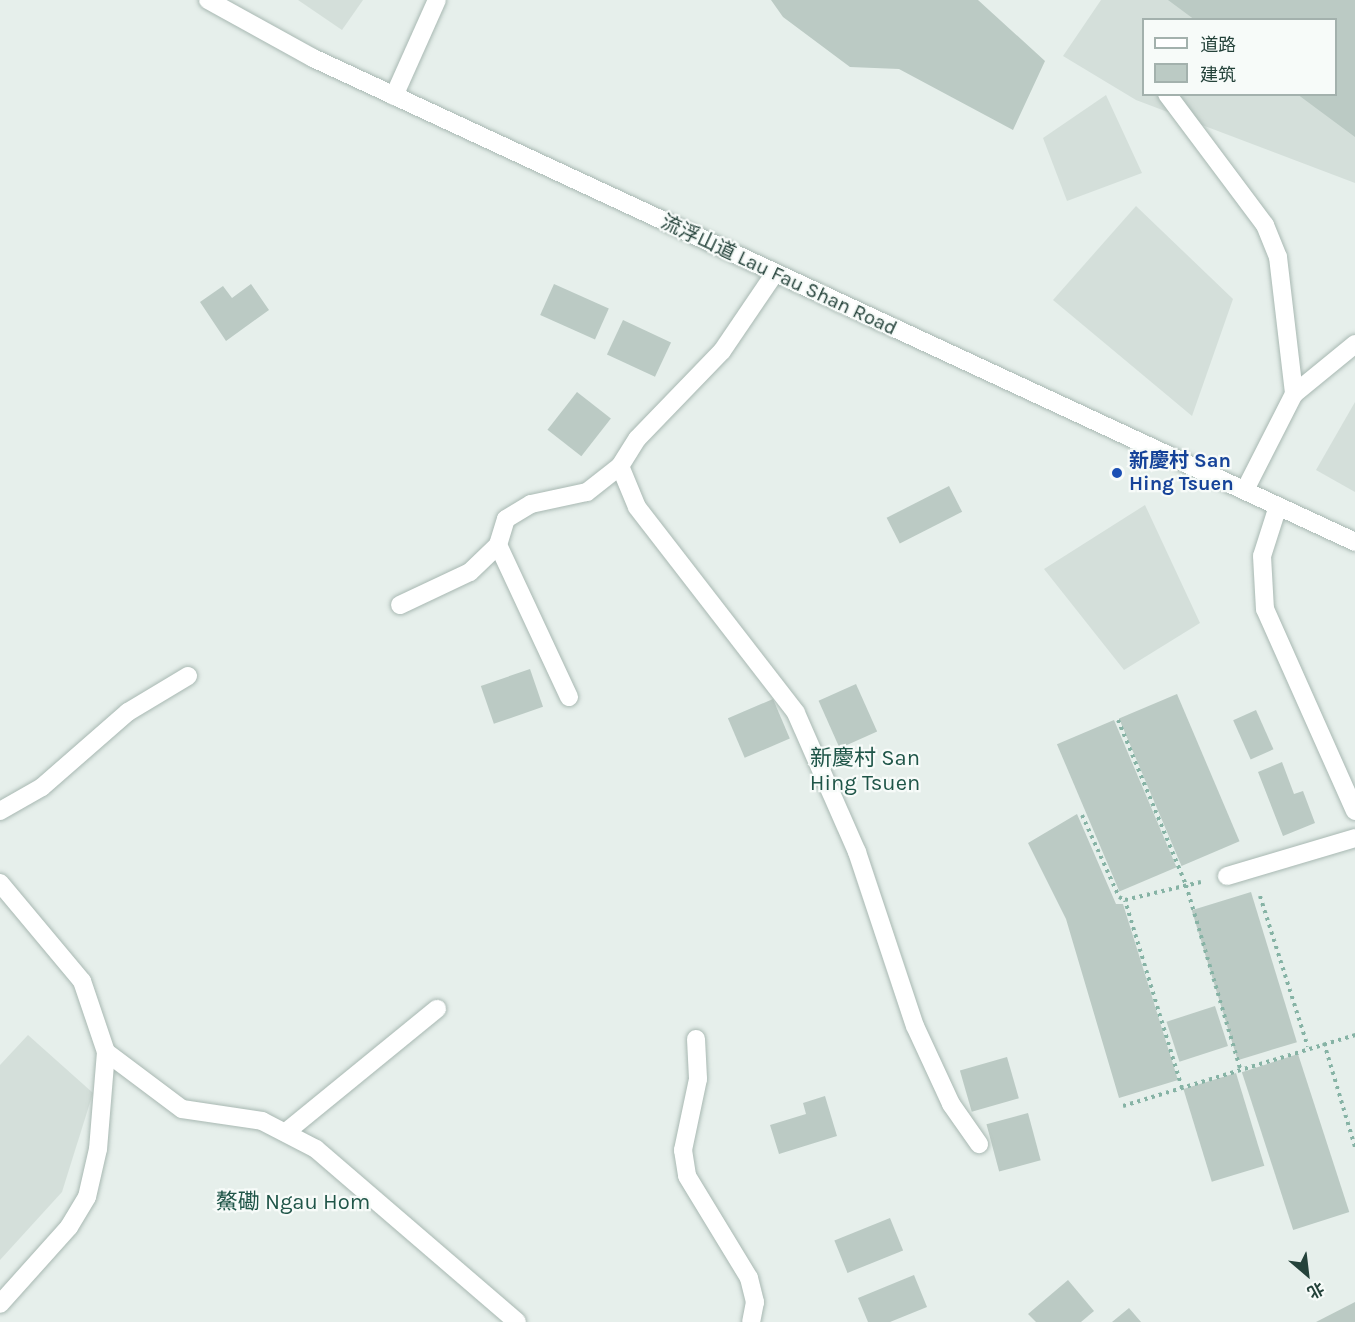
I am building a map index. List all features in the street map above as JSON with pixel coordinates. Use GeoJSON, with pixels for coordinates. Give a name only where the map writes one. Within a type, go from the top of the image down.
{"type":"FeatureCollection","features":[{"type":"Feature","properties":{"kind":"street","name":"流浮山道 Lau Fau Shan Road"},"geometry":{"type":"LineString","coordinates":[[208,0],[393,96],[1355,542]]}},
{"type":"Feature","properties":{"kind":"street"},"geometry":{"type":"LineString","coordinates":[[393,96],[437,0]]}},
{"type":"Feature","properties":{"kind":"street"},"geometry":{"type":"LineString","coordinates":[[1168,96],[1265,225],[1278,257],[1294,394]]}},
{"type":"Feature","properties":{"kind":"street"},"geometry":{"type":"LineString","coordinates":[[400,605],[470,572],[498,545],[506,519],[531,504],[587,492],[620,466],[638,439],[722,351],[775,273]]}},
{"type":"Feature","properties":{"kind":"street"},"geometry":{"type":"LineString","coordinates":[[1245,490],[1294,394],[1355,344]]}},
{"type":"Feature","properties":{"kind":"street"},"geometry":{"type":"LineString","coordinates":[[620,466],[637,507],[796,713],[857,852],[915,1026],[951,1104],[979,1144]]}},
{"type":"Feature","properties":{"kind":"street"},"geometry":{"type":"LineString","coordinates":[[1278,506],[1262,556],[1265,609],[1355,811]]}},
{"type":"Feature","properties":{"kind":"street"},"geometry":{"type":"LineString","coordinates":[[498,545],[569,698]]}},
{"type":"Feature","properties":{"kind":"street"},"geometry":{"type":"LineString","coordinates":[[0,811],[42,786],[128,712],[188,676]]}},
{"type":"Feature","properties":{"kind":"street"},"geometry":{"type":"LineString","coordinates":[[1227,876],[1250,865],[1355,837]]}},
{"type":"Feature","properties":{"kind":"street"},"geometry":{"type":"LineString","coordinates":[[0,883],[82,981],[106,1052],[98,1149],[87,1197],[69,1227],[0,1304]]}},
{"type":"Feature","properties":{"kind":"street"},"geometry":{"type":"LineString","coordinates":[[286,1132],[437,1008]]}},
{"type":"Feature","properties":{"kind":"street"},"geometry":{"type":"LineString","coordinates":[[696,1039],[698,1079],[683,1150],[687,1176],[748,1278],[755,1302],[751,1322]]}},
{"type":"Feature","properties":{"kind":"street"},"geometry":{"type":"LineString","coordinates":[[106,1052],[182,1109],[262,1121],[316,1149],[517,1322]]}},
{"type":"Feature","properties":{"kind":"path"},"geometry":{"type":"LineString","coordinates":[[1118,720],[1185,885],[1240,1069]]}},
{"type":"Feature","properties":{"kind":"path"},"geometry":{"type":"LineString","coordinates":[[1082,815],[1119,897],[1125,900],[1227,876]]}},
{"type":"Feature","properties":{"kind":"path"},"geometry":{"type":"LineString","coordinates":[[1250,865],[1308,1047]]}},
{"type":"Feature","properties":{"kind":"path"},"geometry":{"type":"LineString","coordinates":[[1125,900],[1182,1088]]}},
{"type":"Feature","properties":{"kind":"path"},"geometry":{"type":"LineString","coordinates":[[1123,1106],[1323,1042],[1355,1035]]}},
{"type":"Feature","properties":{"kind":"path"},"geometry":{"type":"LineString","coordinates":[[1323,1042],[1355,1147]]}},
{"type":"Feature","properties":{"kind":"shaded area"},"geometry":{"type":"Polygon","coordinates":[[[298,0],[363,0],[342,30],[298,0]]]}},
{"type":"Feature","properties":{"kind":"shaded area"},"geometry":{"type":"Polygon","coordinates":[[[1101,0],[1355,0],[1355,183],[1136,100],[1063,56],[1101,0]]]}},
{"type":"Feature","properties":{"kind":"shaded area"},"geometry":{"type":"Polygon","coordinates":[[[1106,95],[1142,173],[1067,201],[1043,138],[1106,95]]]}},
{"type":"Feature","properties":{"kind":"shaded area"},"geometry":{"type":"Polygon","coordinates":[[[1136,206],[1233,299],[1192,416],[1053,300],[1136,206]]]}},
{"type":"Feature","properties":{"kind":"shaded area"},"geometry":{"type":"Polygon","coordinates":[[[1355,402],[1355,492],[1316,470],[1355,402]]]}},
{"type":"Feature","properties":{"kind":"shaded area"},"geometry":{"type":"Polygon","coordinates":[[[1145,505],[1200,623],[1124,670],[1044,569],[1145,505]]]}},
{"type":"Feature","properties":{"kind":"shaded area"},"geometry":{"type":"Polygon","coordinates":[[[28,1035],[93,1093],[62,1192],[0,1260],[0,1065],[28,1035]]]}},
{"type":"Feature","properties":{"kind":"building"},"geometry":{"type":"Polygon","coordinates":[[[771,0],[978,0],[1045,61],[1013,130],[899,69],[850,67],[783,17],[771,0]]]}},
{"type":"Feature","properties":{"kind":"building"},"geometry":{"type":"Polygon","coordinates":[[[1168,0],[1355,0],[1355,137],[1300,96],[1337,96],[1337,18],[1192,18],[1168,0]]]}},
{"type":"Feature","properties":{"kind":"building"},"geometry":{"type":"Polygon","coordinates":[[[251,284],[269,310],[226,341],[200,302],[223,286],[232,298],[251,284]]]}},
{"type":"Feature","properties":{"kind":"building"},"geometry":{"type":"Polygon","coordinates":[[[554,284],[609,308],[595,339],[540,315],[554,284]]]}},
{"type":"Feature","properties":{"kind":"building"},"geometry":{"type":"Polygon","coordinates":[[[623,320],[671,342],[655,377],[607,354],[623,320]]]}},
{"type":"Feature","properties":{"kind":"building"},"geometry":{"type":"Polygon","coordinates":[[[577,392],[611,418],[581,456],[547,430],[577,392]]]}},
{"type":"Feature","properties":{"kind":"building"},"geometry":{"type":"Polygon","coordinates":[[[949,486],[962,512],[900,544],[887,518],[949,486]]]}},
{"type":"Feature","properties":{"kind":"building"},"geometry":{"type":"Polygon","coordinates":[[[530,669],[543,707],[494,724],[481,686],[530,669]]]}},
{"type":"Feature","properties":{"kind":"building"},"geometry":{"type":"Polygon","coordinates":[[[856,684],[877,732],[840,748],[819,701],[856,684]]]}},
{"type":"Feature","properties":{"kind":"building"},"geometry":{"type":"Polygon","coordinates":[[[1177,694],[1240,841],[1182,866],[1119,719],[1177,694]]]}},
{"type":"Feature","properties":{"kind":"building"},"geometry":{"type":"Polygon","coordinates":[[[773,699],[790,739],[745,758],[728,718],[773,699]]]}},
{"type":"Feature","properties":{"kind":"building"},"geometry":{"type":"Polygon","coordinates":[[[1256,710],[1273,749],[1251,759],[1233,720],[1256,710]]]}},
{"type":"Feature","properties":{"kind":"building"},"geometry":{"type":"Polygon","coordinates":[[[1114,720],[1177,867],[1119,892],[1057,744],[1114,720]]]}},
{"type":"Feature","properties":{"kind":"building"},"geometry":{"type":"Polygon","coordinates":[[[1282,762],[1294,794],[1303,791],[1315,823],[1283,836],[1258,772],[1282,762]]]}},
{"type":"Feature","properties":{"kind":"building"},"geometry":{"type":"Polygon","coordinates":[[[1077,814],[1116,904],[1123,904],[1178,1080],[1119,1098],[1066,919],[1028,843],[1077,814]]]}},
{"type":"Feature","properties":{"kind":"building"},"geometry":{"type":"Polygon","coordinates":[[[1251,892],[1297,1042],[1238,1060],[1192,910],[1251,892]]]}},
{"type":"Feature","properties":{"kind":"building"},"geometry":{"type":"Polygon","coordinates":[[[1215,1006],[1228,1046],[1179,1062],[1166,1022],[1215,1006]]]}},
{"type":"Feature","properties":{"kind":"building"},"geometry":{"type":"Polygon","coordinates":[[[1298,1054],[1349,1212],[1293,1230],[1242,1072],[1298,1054]]]}},
{"type":"Feature","properties":{"kind":"building"},"geometry":{"type":"Polygon","coordinates":[[[1007,1057],[1019,1098],[972,1112],[960,1071],[1007,1057]]]}},
{"type":"Feature","properties":{"kind":"building"},"geometry":{"type":"Polygon","coordinates":[[[1236,1073],[1264,1166],[1212,1182],[1183,1089],[1236,1073]]]}},
{"type":"Feature","properties":{"kind":"building"},"geometry":{"type":"Polygon","coordinates":[[[825,1096],[837,1136],[779,1154],[770,1125],[806,1114],[803,1103],[825,1096]]]}},
{"type":"Feature","properties":{"kind":"building"},"geometry":{"type":"Polygon","coordinates":[[[1028,1113],[1041,1160],[999,1171],[986,1124],[1028,1113]]]}},
{"type":"Feature","properties":{"kind":"building"},"geometry":{"type":"Polygon","coordinates":[[[890,1218],[903,1250],[847,1273],[834,1240],[890,1218]]]}},
{"type":"Feature","properties":{"kind":"building"},"geometry":{"type":"Polygon","coordinates":[[[914,1275],[927,1307],[890,1322],[868,1322],[858,1298],[914,1275]]]}},
{"type":"Feature","properties":{"kind":"building"},"geometry":{"type":"Polygon","coordinates":[[[1068,1280],[1094,1311],[1081,1322],[1036,1322],[1028,1314],[1068,1280]]]}},
{"type":"Feature","properties":{"kind":"building"},"geometry":{"type":"Polygon","coordinates":[[[1355,1302],[1355,1322],[1316,1322],[1355,1302]]]}},
{"type":"Feature","properties":{"kind":"building"},"geometry":{"type":"Polygon","coordinates":[[[1129,1308],[1141,1322],[1112,1322],[1129,1308]]]}},
{"type":"Feature","properties":{"kind":"place","name":"新慶村 San Hing Tsuen"},"geometry":{"type":"Point","coordinates":[1117,473]}},
{"type":"Feature","properties":{"kind":"district","name":"新慶村 San Hing Tsuen"},"geometry":{"type":"Point","coordinates":[865,770]}},
{"type":"Feature","properties":{"kind":"district","name":"鰲磡 Ngau Hom"},"geometry":{"type":"Point","coordinates":[293,1203]}}]}
